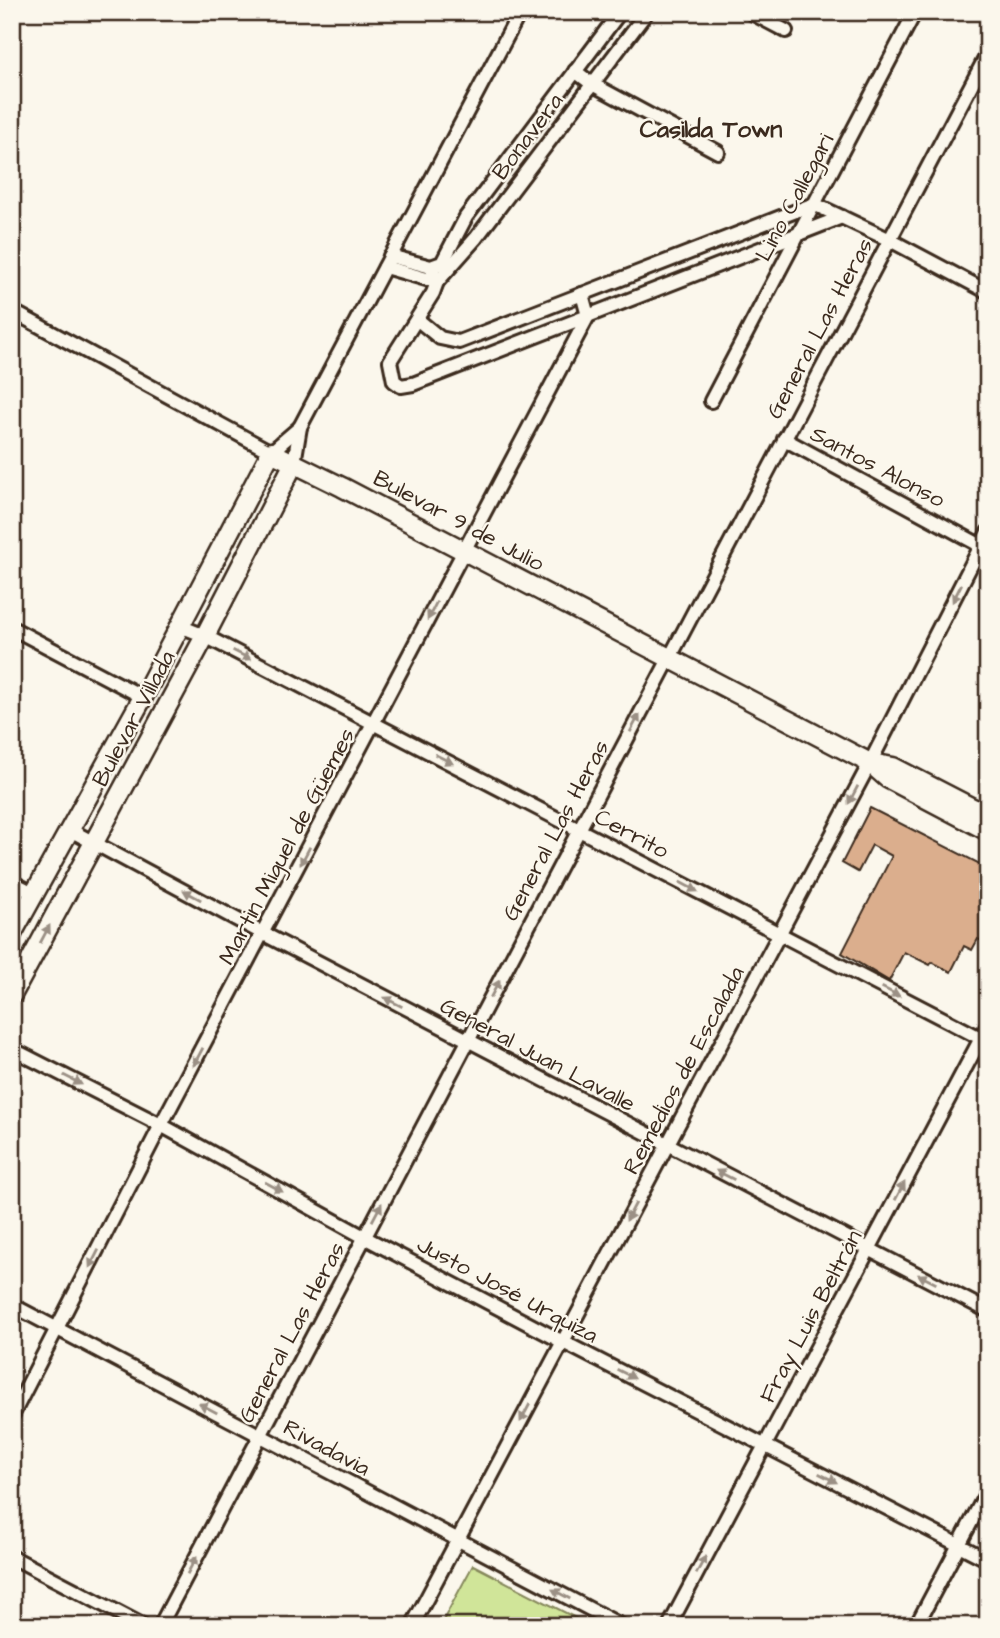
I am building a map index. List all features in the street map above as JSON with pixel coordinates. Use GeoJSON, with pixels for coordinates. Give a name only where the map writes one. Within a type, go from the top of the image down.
{"type":"FeatureCollection","features":[{"type":"Feature","properties":{"kind":"main road","name":"Bulevar 9 de Julio"},"geometry":{"type":"LineString","coordinates":[[271,452],[670,657],[870,763],[887,778],[988,831]]}},
{"type":"Feature","properties":{"kind":"main road","name":"Bulevar Villada"},"geometry":{"type":"LineString","coordinates":[[12,934],[143,697],[271,452]]}},
{"type":"Feature","properties":{"kind":"main road","name":"Bulevar Villada"},"geometry":{"type":"LineString","coordinates":[[12,995],[205,636],[294,463]]}},
{"type":"Feature","properties":{"kind":"main road","name":"Bulevar 9 de Julio"},"geometry":{"type":"LineString","coordinates":[[870,763],[893,767],[988,816]]}},
{"type":"Feature","properties":{"kind":"street"},"geometry":{"type":"LineString","coordinates":[[294,463],[300,427],[520,12]]}},
{"type":"Feature","properties":{"kind":"street"},"geometry":{"type":"LineString","coordinates":[[388,261],[431,267],[442,263],[466,217],[620,12]]}},
{"type":"Feature","properties":{"kind":"street","name":"Bonavera"},"geometry":{"type":"LineString","coordinates":[[588,316],[413,384],[401,386],[394,381],[390,361],[418,320],[437,282],[476,238],[647,12]]}},
{"type":"Feature","properties":{"kind":"street"},"geometry":{"type":"LineString","coordinates":[[750,12],[786,31]]}},
{"type":"Feature","properties":{"kind":"street","name":"Lino Callegari"},"geometry":{"type":"LineString","coordinates":[[711,401],[915,12]]}},
{"type":"Feature","properties":{"kind":"street","name":"General Las Heras"},"geometry":{"type":"LineString","coordinates":[[160,1626],[988,53]]}},
{"type":"Feature","properties":{"kind":"street"},"geometry":{"type":"LineString","coordinates":[[575,71],[592,84],[718,152]]}},
{"type":"Feature","properties":{"kind":"street"},"geometry":{"type":"LineString","coordinates":[[418,320],[440,338],[459,342],[814,204],[890,240],[988,292]]}},
{"type":"Feature","properties":{"kind":"street"},"geometry":{"type":"LineString","coordinates":[[582,294],[588,316],[842,217]]}},
{"type":"Feature","properties":{"kind":"street"},"geometry":{"type":"LineString","coordinates":[[388,261],[437,282]]}},
{"type":"Feature","properties":{"kind":"street"},"geometry":{"type":"LineString","coordinates":[[431,267],[437,282]]}},
{"type":"Feature","properties":{"kind":"street","name":"Bulevar 9 de Julio"},"geometry":{"type":"LineString","coordinates":[[12,311],[271,452]]}},
{"type":"Feature","properties":{"kind":"street","name":"Martin Miguel de Güemes"},"geometry":{"type":"LineString","coordinates":[[12,1416],[162,1125],[588,316]]}},
{"type":"Feature","properties":{"kind":"street"},"geometry":{"type":"LineString","coordinates":[[271,452],[300,427]]}},
{"type":"Feature","properties":{"kind":"street","name":"Santos Alonso"},"geometry":{"type":"LineString","coordinates":[[784,439],[984,548]]}},
{"type":"Feature","properties":{"kind":"street","name":"Remedios de Escalada"},"geometry":{"type":"LineString","coordinates":[[412,1626],[984,548],[988,532]]}},
{"type":"Feature","properties":{"kind":"street","name":"Cerrito"},"geometry":{"type":"LineString","coordinates":[[180,626],[205,636],[374,722],[984,1040]]}},
{"type":"Feature","properties":{"kind":"street"},"geometry":{"type":"LineString","coordinates":[[13,631],[143,697]]}},
{"type":"Feature","properties":{"kind":"street","name":"General Juan Lavalle"},"geometry":{"type":"LineString","coordinates":[[70,830],[667,1146],[988,1311]]}},
{"type":"Feature","properties":{"kind":"street"},"geometry":{"type":"LineString","coordinates":[[12,882],[33,893]]}},
{"type":"Feature","properties":{"kind":"street","name":"Fray Luis Beltrán"},"geometry":{"type":"LineString","coordinates":[[669,1626],[869,1249],[984,1040],[988,1025]]}},
{"type":"Feature","properties":{"kind":"street","name":"Justo José Urquiza"},"geometry":{"type":"LineString","coordinates":[[12,1049],[162,1125],[364,1237],[563,1342],[988,1560]]}},
{"type":"Feature","properties":{"kind":"street","name":"Rivadavia"},"geometry":{"type":"LineString","coordinates":[[12,1305],[622,1626]]}},
{"type":"Feature","properties":{"kind":"street"},"geometry":{"type":"LineString","coordinates":[[916,1626],[988,1490]]}},
{"type":"Feature","properties":{"kind":"street"},"geometry":{"type":"LineString","coordinates":[[12,1557],[144,1626]]}},
{"type":"Feature","properties":{"kind":"green space"},"geometry":{"type":"Polygon","coordinates":[[[473,1565],[591,1626],[440,1626],[473,1565]]]}},
{"type":"Feature","properties":{"kind":"building"},"geometry":{"type":"Polygon","coordinates":[[[870,808],[988,868],[988,929],[982,941],[978,939],[972,950],[964,946],[951,972],[904,952],[889,981],[842,953],[892,856],[872,845],[858,872],[842,863],[870,808]]]}},
{"type":"Feature","properties":{"kind":"district","name":"Casilda Town"},"geometry":{"type":"Point","coordinates":[711,129]}}]}
